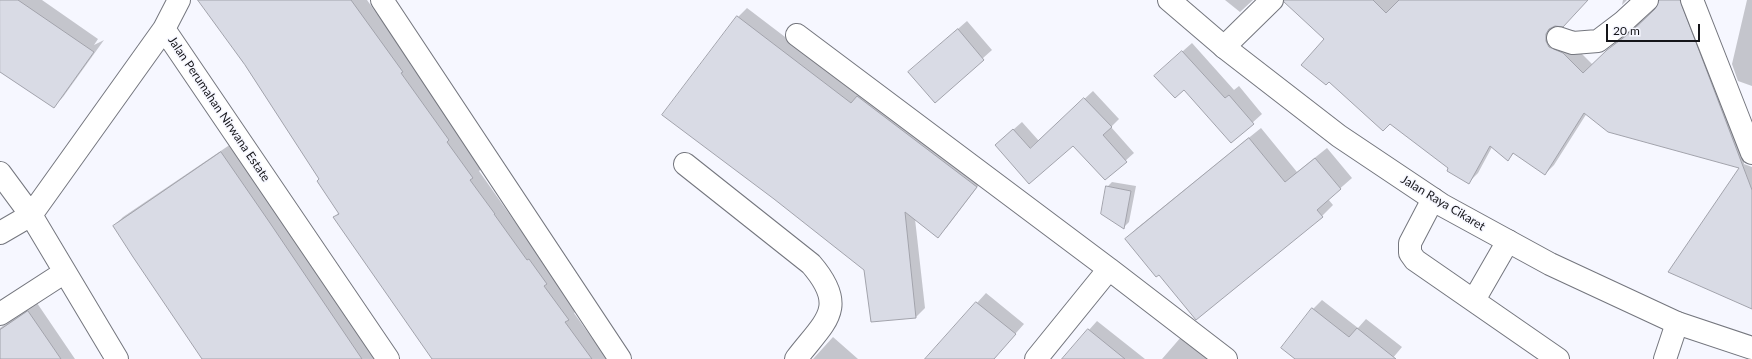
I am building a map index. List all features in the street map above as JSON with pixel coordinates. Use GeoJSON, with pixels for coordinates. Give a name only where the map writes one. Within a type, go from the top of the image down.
{"type":"FeatureCollection","features":[{"type":"Feature","properties":{"kind":"street"},"geometry":{"type":"LineString","coordinates":[[164,29],[179,0]]}},
{"type":"Feature","properties":{"kind":"street"},"geometry":{"type":"LineString","coordinates":[[382,0],[620,359]]}},
{"type":"Feature","properties":{"kind":"street","name":"Jalan Raya Cikaret"},"geometry":{"type":"LineString","coordinates":[[1169,0],[1224,47],[1339,136],[1433,199],[1550,264],[1677,323],[1752,348]]}},
{"type":"Feature","properties":{"kind":"street"},"geometry":{"type":"LineString","coordinates":[[1224,47],[1272,0]]}},
{"type":"Feature","properties":{"kind":"street"},"geometry":{"type":"LineString","coordinates":[[1558,38],[1573,43],[1598,41],[1623,22],[1647,0]]}},
{"type":"Feature","properties":{"kind":"street"},"geometry":{"type":"LineString","coordinates":[[1692,0],[1746,124],[1752,153]]}},
{"type":"Feature","properties":{"kind":"street","name":"Jalan Perumahan Nirwana Estate"},"geometry":{"type":"LineString","coordinates":[[31,216],[164,29],[388,359]]}},
{"type":"Feature","properties":{"kind":"street"},"geometry":{"type":"LineString","coordinates":[[797,35],[1109,269],[1226,359]]}},
{"type":"Feature","properties":{"kind":"street"},"geometry":{"type":"LineString","coordinates":[[685,164],[811,264],[824,279],[832,298],[829,317],[796,359]]}},
{"type":"Feature","properties":{"kind":"street"},"geometry":{"type":"LineString","coordinates":[[0,173],[31,216],[117,359]]}},
{"type":"Feature","properties":{"kind":"street"},"geometry":{"type":"LineString","coordinates":[[1433,199],[1410,243],[1410,253],[1415,260],[1558,359]]}},
{"type":"Feature","properties":{"kind":"street"},"geometry":{"type":"LineString","coordinates":[[0,233],[31,216]]}},
{"type":"Feature","properties":{"kind":"street"},"geometry":{"type":"LineString","coordinates":[[1474,300],[1508,241]]}},
{"type":"Feature","properties":{"kind":"street"},"geometry":{"type":"LineString","coordinates":[[1036,359],[1109,269]]}},
{"type":"Feature","properties":{"kind":"street"},"geometry":{"type":"LineString","coordinates":[[0,314],[64,272]]}},
{"type":"Feature","properties":{"kind":"street"},"geometry":{"type":"LineString","coordinates":[[1665,359],[1677,323]]}},
{"type":"Feature","properties":{"kind":"building"},"geometry":{"type":"Polygon","coordinates":[[[0,0],[18,0],[94,52],[54,108],[0,72],[0,0]]]}},
{"type":"Feature","properties":{"kind":"building"},"geometry":{"type":"Polygon","coordinates":[[[198,0],[351,0],[403,72],[401,73],[449,140],[447,142],[473,178],[470,180],[527,260],[529,259],[547,284],[544,286],[569,320],[565,322],[592,359],[432,359],[333,217],[339,214],[317,181],[319,179],[245,65],[198,0]]]}},
{"type":"Feature","properties":{"kind":"building"},"geometry":{"type":"Polygon","coordinates":[[[1284,0],[1373,0],[1386,13],[1399,0],[1588,0],[1563,27],[1555,26],[1549,29],[1546,34],[1546,41],[1549,47],[1563,53],[1583,73],[1607,50],[1631,32],[1655,9],[1659,0],[1680,0],[1752,190],[1752,309],[1668,272],[1739,168],[1608,132],[1584,113],[1545,175],[1513,153],[1508,161],[1490,146],[1469,184],[1447,171],[1448,168],[1390,124],[1383,131],[1329,82],[1326,85],[1301,65],[1324,39],[1284,2],[1284,0]]]}},
{"type":"Feature","properties":{"kind":"building"},"geometry":{"type":"Polygon","coordinates":[[[737,16],[851,103],[857,96],[977,187],[938,238],[905,212],[916,318],[871,322],[864,270],[774,199],[662,115],[737,16]]]}},
{"type":"Feature","properties":{"kind":"building"},"geometry":{"type":"Polygon","coordinates":[[[958,29],[984,60],[935,103],[908,72],[958,29]]]}},
{"type":"Feature","properties":{"kind":"building"},"geometry":{"type":"Polygon","coordinates":[[[1182,51],[1225,98],[1229,95],[1254,124],[1231,143],[1184,90],[1175,98],[1154,76],[1182,51]]]}},
{"type":"Feature","properties":{"kind":"building"},"geometry":{"type":"Polygon","coordinates":[[[1084,98],[1112,127],[1103,135],[1127,162],[1105,180],[1073,146],[1029,184],[995,145],[1013,129],[1030,148],[1084,98]]]}},
{"type":"Feature","properties":{"kind":"building"},"geometry":{"type":"Polygon","coordinates":[[[1249,138],[1285,182],[1315,158],[1341,189],[1317,210],[1323,217],[1196,320],[1159,275],[1156,277],[1125,239],[1249,138]]]}},
{"type":"Feature","properties":{"kind":"building"},"geometry":{"type":"Polygon","coordinates":[[[221,152],[362,359],[202,359],[113,226],[221,152]]]}},
{"type":"Feature","properties":{"kind":"building"},"geometry":{"type":"Polygon","coordinates":[[[1106,186],[1131,191],[1124,229],[1101,214],[1106,186]]]}},
{"type":"Feature","properties":{"kind":"building"},"geometry":{"type":"Polygon","coordinates":[[[976,302],[1016,334],[994,359],[925,359],[976,302]]]}},
{"type":"Feature","properties":{"kind":"building"},"geometry":{"type":"Polygon","coordinates":[[[1312,308],[1349,337],[1357,328],[1396,359],[1295,359],[1281,348],[1312,308]]]}},
{"type":"Feature","properties":{"kind":"building"},"geometry":{"type":"Polygon","coordinates":[[[28,311],[61,359],[0,359],[0,330],[28,311]]]}},
{"type":"Feature","properties":{"kind":"building"},"geometry":{"type":"Polygon","coordinates":[[[1088,329],[1125,359],[1062,359],[1088,329]]]}}]}
